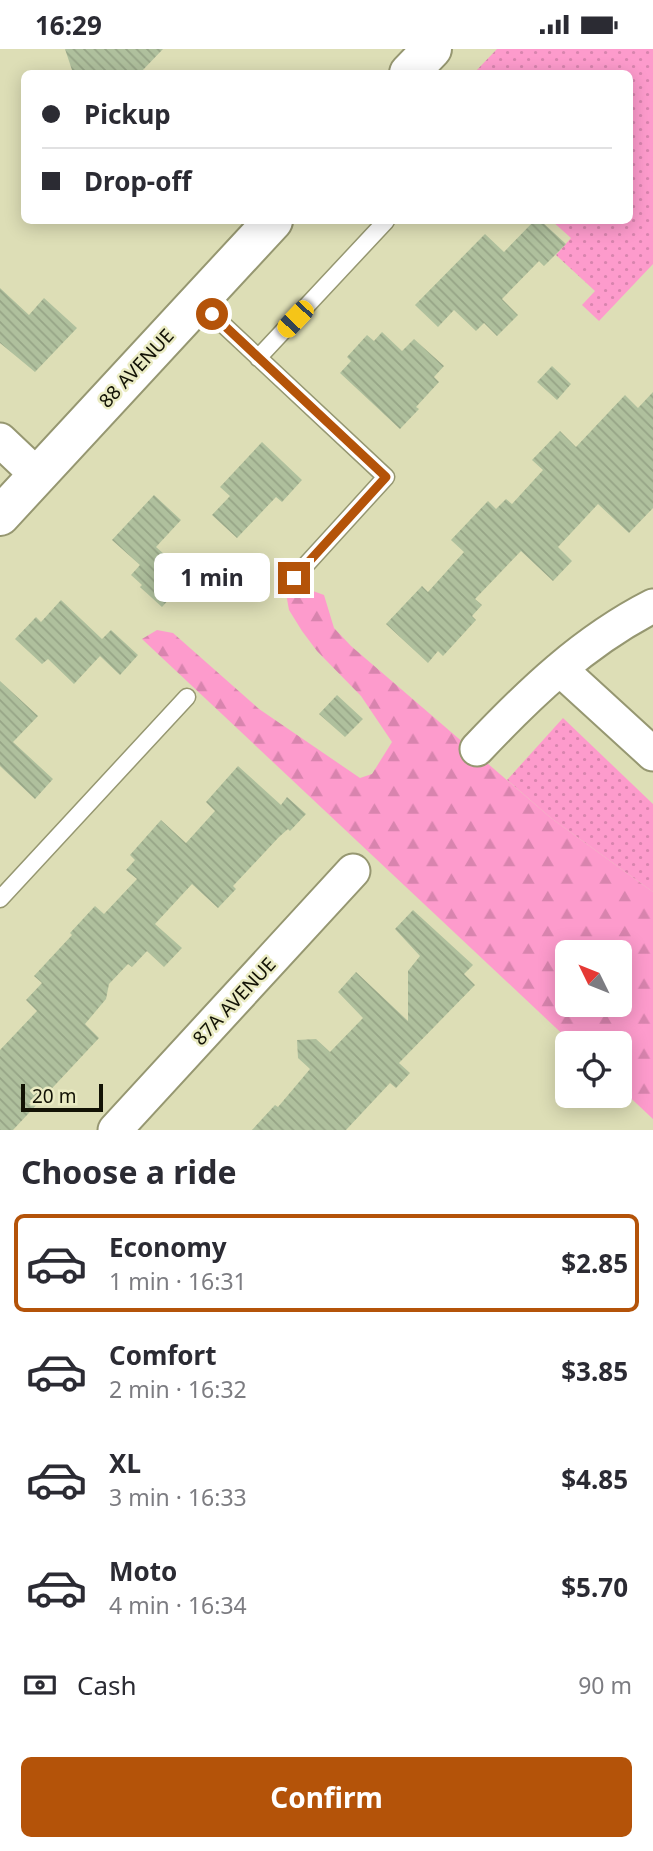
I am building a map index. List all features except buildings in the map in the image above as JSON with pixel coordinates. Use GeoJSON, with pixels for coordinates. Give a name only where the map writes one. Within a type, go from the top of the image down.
{"type":"FeatureCollection","features":[{"type":"Feature","properties":{"kind":"main road"},"geometry":{"type":"LineString","coordinates":[[412,70],[432,49]]}},
{"type":"Feature","properties":{"kind":"main road","name":"88 AVENUE"},"geometry":{"type":"LineString","coordinates":[[0,516],[270,224]]}},
{"type":"Feature","properties":{"kind":"street"},"geometry":{"type":"LineString","coordinates":[[0,440],[37,475]]}},
{"type":"Feature","properties":{"kind":"street"},"geometry":{"type":"LineString","coordinates":[[477,749],[560,669],[598,639],[653,606]]}},
{"type":"Feature","properties":{"kind":"street"},"geometry":{"type":"LineString","coordinates":[[560,669],[653,754]]}},
{"type":"Feature","properties":{"kind":"street","name":"87A AVENUE"},"geometry":{"type":"LineString","coordinates":[[115,1130],[353,871]]}},
{"type":"Feature","properties":{"kind":"lane"},"geometry":{"type":"LineString","coordinates":[[258,358],[383,224]]}},
{"type":"Feature","properties":{"kind":"lane"},"geometry":{"type":"LineString","coordinates":[[198,301],[386,477],[294,578]]}},
{"type":"Feature","properties":{"kind":"lane"},"geometry":{"type":"LineString","coordinates":[[0,899],[187,697]]}},
{"type":"Feature","properties":{"kind":"green space"},"geometry":{"type":"Polygon","coordinates":[[[497,49],[653,49],[653,264],[599,321],[582,305],[595,291],[556,255],[571,238],[555,224],[633,224],[633,70],[477,70],[497,49]]]}},
{"type":"Feature","properties":{"kind":"green space"},"geometry":{"type":"Polygon","coordinates":[[[302,587],[324,595],[334,628],[351,646],[551,818],[653,892],[653,1119],[632,1099],[632,1031],[559,1031],[142,639],[157,630],[173,633],[259,709],[360,778],[372,774],[392,742],[361,696],[317,651],[289,610],[285,588],[302,587]]]}},
{"type":"Feature","properties":{"kind":"green space"},"geometry":{"type":"Polygon","coordinates":[[[563,718],[653,804],[653,892],[551,818],[507,780],[563,718]]]}},
{"type":"Feature","properties":{"kind":"route"},"geometry":{"type":"LineString","coordinates":[[212,314],[386,477],[294,578]]}}]}
